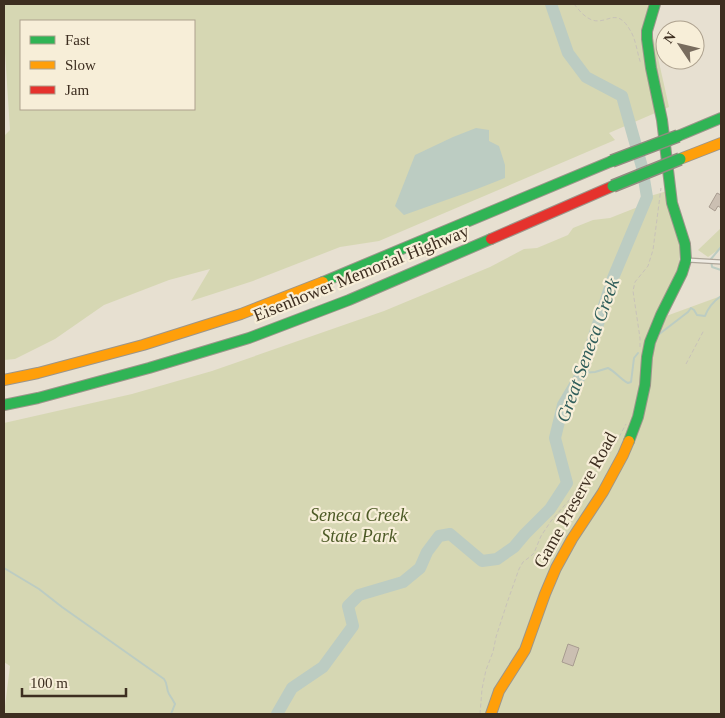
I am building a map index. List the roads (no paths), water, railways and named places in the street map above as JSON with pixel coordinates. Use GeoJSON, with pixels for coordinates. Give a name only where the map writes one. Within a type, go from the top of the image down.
{"type":"FeatureCollection","features":[{"type":"Feature","properties":{"kind":"main road"},"geometry":{"type":"LineString","coordinates":[[655,4],[647,31],[647,39],[662,120],[672,203],[685,244],[686,260]]}},
{"type":"Feature","properties":{"kind":"main road"},"geometry":{"type":"LineString","coordinates":[[4,380],[38,373],[142,345],[241,314],[339,276],[612,161],[721,118]]}},
{"type":"Feature","properties":{"kind":"main road","name":"Eisenhower Memorial Highway"},"geometry":{"type":"LineString","coordinates":[[4,405],[38,398],[149,368],[249,338],[349,300],[613,186],[721,143]]}},
{"type":"Feature","properties":{"kind":"main road","name":"Game Preserve Road"},"geometry":{"type":"LineString","coordinates":[[491,714],[499,691],[525,650],[556,568],[603,492],[623,455],[638,417],[645,385],[650,342],[682,273],[686,260]]}},
{"type":"Feature","properties":{"kind":"lane"},"geometry":{"type":"LineString","coordinates":[[686,260],[721,262]]}},
{"type":"Feature","properties":{"kind":"waterway","name":"Great Seneca Creek"},"geometry":{"type":"LineString","coordinates":[[277,714],[292,688],[323,667],[353,626],[348,606],[359,595],[403,582],[420,568],[427,552],[439,536],[450,534],[482,561],[497,559],[514,547],[550,509],[567,483],[555,438],[563,405],[582,373],[613,278],[647,197],[642,167],[622,96],[586,77],[568,53],[551,4]]}},
{"type":"Feature","properties":{"kind":"waterway"},"geometry":{"type":"LineString","coordinates":[[721,247],[711,259],[712,267],[721,270]]}},
{"type":"Feature","properties":{"kind":"waterway"},"geometry":{"type":"LineString","coordinates":[[658,335],[691,308],[697,315],[705,316],[721,296]]}},
{"type":"Feature","properties":{"kind":"waterway"},"geometry":{"type":"LineString","coordinates":[[582,373],[608,368],[628,383],[631,382],[634,358],[638,353]]}},
{"type":"Feature","properties":{"kind":"waterway"},"geometry":{"type":"LineString","coordinates":[[4,568],[39,589],[164,679],[168,692],[175,704],[171,714]]}},
{"type":"Feature","properties":{"kind":"park label","name":"Seneca Creek State Park"},"geometry":{"type":"Point","coordinates":[359,525]}}]}
